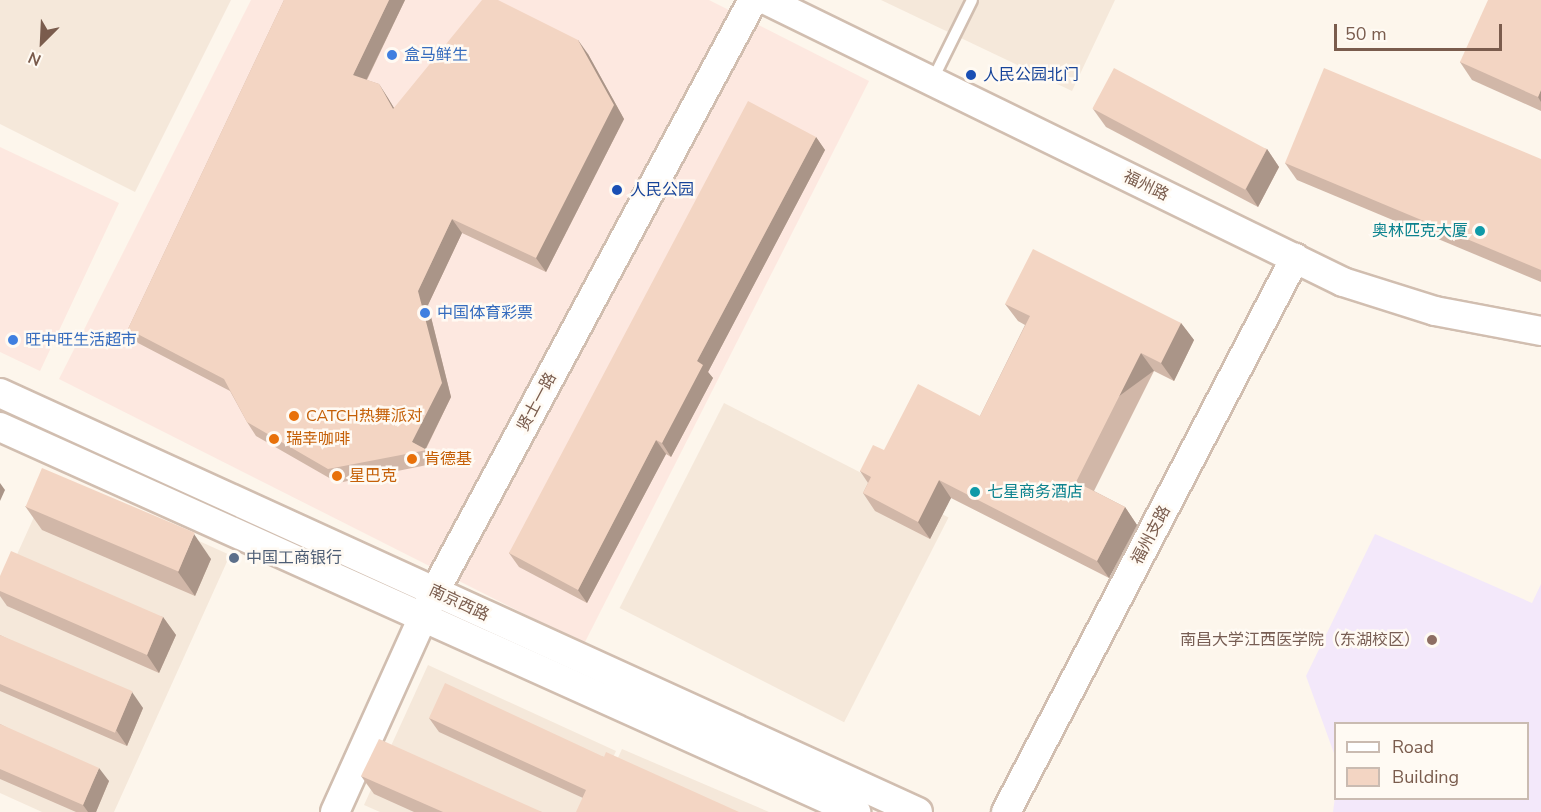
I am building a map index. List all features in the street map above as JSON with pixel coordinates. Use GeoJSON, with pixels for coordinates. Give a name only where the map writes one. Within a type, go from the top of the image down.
{"type":"FeatureCollection","features":[{"type":"Feature","properties":{"kind":"street","name":"贤士一路"},"geometry":{"type":"LineString","coordinates":[[336,812],[435,591],[753,0]]}},
{"type":"Feature","properties":{"kind":"street","name":"福州路"},"geometry":{"type":"LineString","coordinates":[[766,0],[1343,282],[1435,311],[1541,331]]}},
{"type":"Feature","properties":{"kind":"street","name":"福州支路"},"geometry":{"type":"LineString","coordinates":[[1006,812],[1295,258]]}},
{"type":"Feature","properties":{"kind":"street","name":"南京西路"},"geometry":{"type":"LineString","coordinates":[[0,393],[918,812]]}},
{"type":"Feature","properties":{"kind":"street","name":"南京西路"},"geometry":{"type":"LineString","coordinates":[[0,427],[856,812]]}},
{"type":"Feature","properties":{"kind":"lane"},"geometry":{"type":"LineString","coordinates":[[932,81],[972,0]]}},
{"type":"Feature","properties":{"kind":"shaded area"},"geometry":{"type":"Polygon","coordinates":[[[0,0],[231,0],[135,192],[0,124],[0,0]]]}},
{"type":"Feature","properties":{"kind":"shaded area"},"geometry":{"type":"Polygon","coordinates":[[[251,0],[709,0],[869,81],[584,644],[59,379],[251,0]]]}},
{"type":"Feature","properties":{"kind":"shaded area"},"geometry":{"type":"Polygon","coordinates":[[[881,0],[1115,0],[1072,91],[881,0]]]}},
{"type":"Feature","properties":{"kind":"shaded area"},"geometry":{"type":"Polygon","coordinates":[[[0,147],[119,203],[40,371],[0,352],[0,147]]]}},
{"type":"Feature","properties":{"kind":"shaded area"},"geometry":{"type":"Polygon","coordinates":[[[724,403],[949,517],[844,722],[620,608],[724,403]]]}},
{"type":"Feature","properties":{"kind":"shaded area"},"geometry":{"type":"Polygon","coordinates":[[[53,475],[230,555],[114,812],[42,812],[0,793],[0,592],[53,475]]]}},
{"type":"Feature","properties":{"kind":"shaded area","name":"南昌大学江西医学院（东湖校区）"},"geometry":{"type":"Polygon","coordinates":[[[1375,534],[1532,603],[1541,584],[1541,812],[1333,812],[1335,800],[1529,800],[1529,722],[1334,722],[1334,753],[1306,676],[1375,534]]]}},
{"type":"Feature","properties":{"kind":"shaded area"},"geometry":{"type":"Polygon","coordinates":[[[428,665],[616,751],[588,812],[380,812],[364,805],[428,665]]]}},
{"type":"Feature","properties":{"kind":"shaded area"},"geometry":{"type":"Polygon","coordinates":[[[622,749],[769,812],[593,812],[622,749]]]}},
{"type":"Feature","properties":{"kind":"building"},"geometry":{"type":"Polygon","coordinates":[[[284,0],[389,0],[353,75],[379,84],[393,109],[482,0],[498,0],[578,40],[614,105],[536,258],[452,219],[418,291],[442,383],[412,442],[427,450],[328,469],[247,422],[224,379],[128,329],[284,0]]]}},
{"type":"Feature","properties":{"kind":"building"},"geometry":{"type":"Polygon","coordinates":[[[1488,0],[1541,0],[1541,90],[1538,97],[1460,62],[1488,0]]]}},
{"type":"Feature","properties":{"kind":"building"},"geometry":{"type":"Polygon","coordinates":[[[1114,68],[1267,149],[1245,190],[1092,109],[1114,68]]]}},
{"type":"Feature","properties":{"kind":"building","name":"奥林匹克大厦"},"geometry":{"type":"Polygon","coordinates":[[[1324,68],[1541,159],[1541,270],[1285,163],[1324,68]]]}},
{"type":"Feature","properties":{"kind":"building"},"geometry":{"type":"Polygon","coordinates":[[[748,101],[816,137],[697,361],[703,365],[662,443],[656,440],[578,590],[509,553],[748,101]]]}},
{"type":"Feature","properties":{"kind":"building"},"geometry":{"type":"Polygon","coordinates":[[[1033,249],[1181,323],[1161,363],[1141,353],[1076,482],[1125,507],[1097,561],[939,480],[918,522],[863,493],[871,477],[860,471],[873,445],[884,450],[918,384],[980,416],[1030,316],[1005,304],[1033,249]]]}},
{"type":"Feature","properties":{"kind":"building"},"geometry":{"type":"Polygon","coordinates":[[[42,468],[195,533],[178,572],[26,507],[42,468]]]}},
{"type":"Feature","properties":{"kind":"building"},"geometry":{"type":"Polygon","coordinates":[[[11,551],[163,617],[147,655],[0,591],[0,576],[11,551]]]}},
{"type":"Feature","properties":{"kind":"building"},"geometry":{"type":"Polygon","coordinates":[[[0,635],[133,691],[115,733],[0,684],[0,635]]]}},
{"type":"Feature","properties":{"kind":"building"},"geometry":{"type":"Polygon","coordinates":[[[445,683],[604,757],[606,752],[739,812],[576,812],[586,790],[429,718],[445,683]]]}},
{"type":"Feature","properties":{"kind":"building"},"geometry":{"type":"Polygon","coordinates":[[[0,724],[99,768],[83,805],[0,769],[0,724]]]}},
{"type":"Feature","properties":{"kind":"building"},"geometry":{"type":"Polygon","coordinates":[[[379,739],[542,812],[443,812],[361,776],[379,739]]]}},
{"type":"Feature","properties":{"kind":"place","name":"盒马鲜生"},"geometry":{"type":"Point","coordinates":[392,55]}},
{"type":"Feature","properties":{"kind":"place","name":"人民公园北门"},"geometry":{"type":"Point","coordinates":[971,75]}},
{"type":"Feature","properties":{"kind":"place","name":"人民公园"},"geometry":{"type":"Point","coordinates":[617,190]}},
{"type":"Feature","properties":{"kind":"place","name":"奥林匹克大厦"},"geometry":{"type":"Point","coordinates":[1480,231]}},
{"type":"Feature","properties":{"kind":"place","name":"中国体育彩票"},"geometry":{"type":"Point","coordinates":[425,313]}},
{"type":"Feature","properties":{"kind":"place","name":"旺中旺生活超市"},"geometry":{"type":"Point","coordinates":[13,340]}},
{"type":"Feature","properties":{"kind":"place","name":"CATCH热舞派对"},"geometry":{"type":"Point","coordinates":[294,416]}},
{"type":"Feature","properties":{"kind":"place","name":"瑞幸咖啡"},"geometry":{"type":"Point","coordinates":[274,439]}},
{"type":"Feature","properties":{"kind":"place","name":"肯德基"},"geometry":{"type":"Point","coordinates":[412,459]}},
{"type":"Feature","properties":{"kind":"place","name":"星巴克"},"geometry":{"type":"Point","coordinates":[337,476]}},
{"type":"Feature","properties":{"kind":"place","name":"七星商务酒店"},"geometry":{"type":"Point","coordinates":[975,492]}},
{"type":"Feature","properties":{"kind":"place","name":"中国工商银行"},"geometry":{"type":"Point","coordinates":[234,558]}},
{"type":"Feature","properties":{"kind":"place","name":"南昌大学江西医学院（东湖校区）"},"geometry":{"type":"Point","coordinates":[1432,640]}}]}
